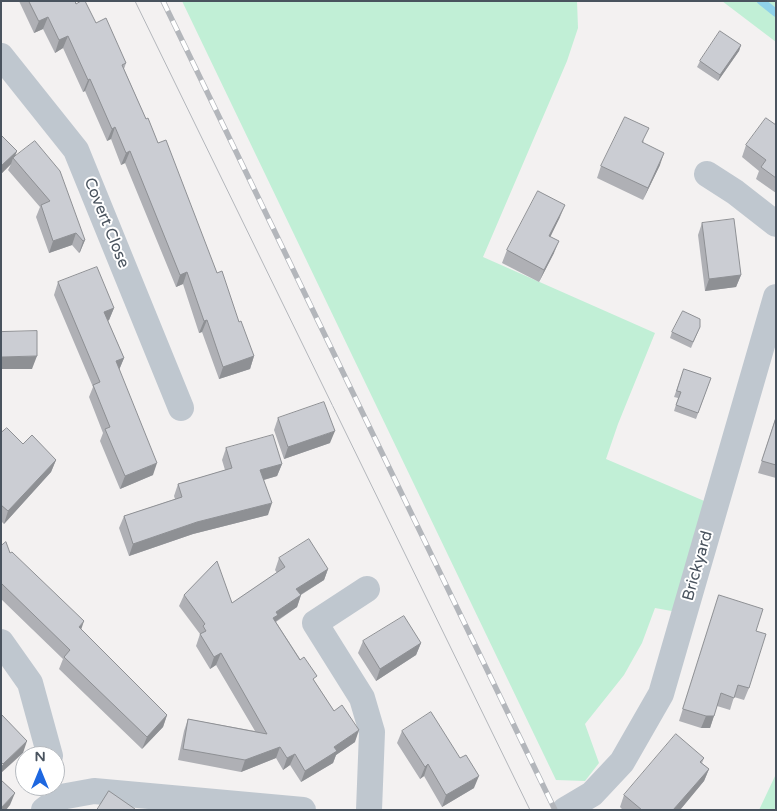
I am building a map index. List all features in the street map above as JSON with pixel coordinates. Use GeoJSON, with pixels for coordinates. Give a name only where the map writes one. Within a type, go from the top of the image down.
{"type":"FeatureCollection","features":[{"type":"Feature","properties":{"kind":"street","name":"Covert Close"},"geometry":{"type":"LineString","coordinates":[[1,56],[76,150],[181,408]]}},
{"type":"Feature","properties":{"kind":"street"},"geometry":{"type":"LineString","coordinates":[[707,174],[735,192],[776,224]]}},
{"type":"Feature","properties":{"kind":"street","name":"Brickyard"},"geometry":{"type":"LineString","coordinates":[[568,808],[592,794],[622,762],[662,694],[776,297]]}},
{"type":"Feature","properties":{"kind":"street"},"geometry":{"type":"LineString","coordinates":[[367,589],[315,622],[362,698],[372,732],[369,810]]}},
{"type":"Feature","properties":{"kind":"street"},"geometry":{"type":"LineString","coordinates":[[1,642],[30,683],[47,746]]}},
{"type":"Feature","properties":{"kind":"street"},"geometry":{"type":"LineString","coordinates":[[65,793],[131,793],[303,810]]}},
{"type":"Feature","properties":{"kind":"green space"},"geometry":{"type":"Polygon","coordinates":[[[182,1],[577,1],[578,28],[567,61],[483,257],[655,333],[618,424],[606,459],[709,503],[677,612],[655,608],[642,643],[624,675],[585,724],[599,763],[585,781],[556,780],[182,1]]]}},
{"type":"Feature","properties":{"kind":"green space"},"geometry":{"type":"Polygon","coordinates":[[[722,1],[776,1],[776,42],[722,1]]]}},
{"type":"Feature","properties":{"kind":"green space"},"geometry":{"type":"Polygon","coordinates":[[[776,774],[776,810],[759,810],[776,774]]]}},
{"type":"Feature","properties":{"kind":"building"},"geometry":{"type":"Polygon","coordinates":[[[29,1],[75,1],[76,4],[85,1],[96,23],[106,18],[126,63],[122,65],[146,119],[148,118],[158,143],[166,140],[217,273],[222,271],[239,322],[241,321],[254,356],[223,367],[207,320],[204,321],[187,272],[180,275],[130,151],[126,153],[115,127],[112,129],[68,36],[59,40],[48,17],[39,21],[29,1]]]}},
{"type":"Feature","properties":{"kind":"building"},"geometry":{"type":"Polygon","coordinates":[[[720,31],[741,45],[720,75],[700,61],[720,31]]]}},
{"type":"Feature","properties":{"kind":"building"},"geometry":{"type":"Polygon","coordinates":[[[625,117],[649,128],[642,142],[664,153],[648,188],[601,166],[625,117]]]}},
{"type":"Feature","properties":{"kind":"building"},"geometry":{"type":"Polygon","coordinates":[[[766,118],[776,125],[776,178],[761,167],[766,160],[746,145],[766,118]]]}},
{"type":"Feature","properties":{"kind":"building"},"geometry":{"type":"Polygon","coordinates":[[[1,135],[17,151],[1,166],[1,135]]]}},
{"type":"Feature","properties":{"kind":"building"},"geometry":{"type":"Polygon","coordinates":[[[35,141],[60,171],[85,240],[83,241],[76,233],[53,241],[41,205],[50,201],[13,158],[35,141]]]}},
{"type":"Feature","properties":{"kind":"building"},"geometry":{"type":"Polygon","coordinates":[[[538,191],[565,205],[549,236],[559,241],[544,270],[507,250],[538,191]]]}},
{"type":"Feature","properties":{"kind":"building"},"geometry":{"type":"Polygon","coordinates":[[[734,219],[741,275],[709,279],[702,223],[734,219]]]}},
{"type":"Feature","properties":{"kind":"building"},"geometry":{"type":"Polygon","coordinates":[[[97,267],[114,308],[104,312],[124,358],[116,361],[157,463],[125,476],[105,429],[110,427],[93,385],[100,382],[58,282],[97,267]]]}},
{"type":"Feature","properties":{"kind":"building"},"geometry":{"type":"Polygon","coordinates":[[[683,311],[700,319],[700,327],[693,342],[672,332],[683,311]]]}},
{"type":"Feature","properties":{"kind":"building"},"geometry":{"type":"Polygon","coordinates":[[[37,331],[37,356],[1,357],[1,332],[37,331]]]}},
{"type":"Feature","properties":{"kind":"building"},"geometry":{"type":"Polygon","coordinates":[[[684,369],[711,378],[698,413],[676,405],[681,392],[677,391],[684,369]]]}},
{"type":"Feature","properties":{"kind":"building"},"geometry":{"type":"Polygon","coordinates":[[[324,402],[335,431],[288,447],[278,418],[324,402]]]}},
{"type":"Feature","properties":{"kind":"building"},"geometry":{"type":"Polygon","coordinates":[[[776,418],[776,465],[762,461],[776,418]]]}},
{"type":"Feature","properties":{"kind":"building"},"geometry":{"type":"Polygon","coordinates":[[[7,428],[23,444],[32,435],[56,460],[8,511],[1,505],[1,433],[7,428]]]}},
{"type":"Feature","properties":{"kind":"building"},"geometry":{"type":"Polygon","coordinates":[[[273,435],[282,464],[260,470],[272,503],[197,522],[133,544],[124,516],[182,497],[178,484],[232,468],[226,448],[273,435]]]}},
{"type":"Feature","properties":{"kind":"building"},"geometry":{"type":"Polygon","coordinates":[[[309,539],[328,569],[296,589],[301,595],[276,612],[278,615],[273,618],[300,660],[304,657],[317,676],[313,679],[334,711],[342,705],[359,730],[334,747],[337,751],[305,771],[295,754],[287,758],[280,747],[245,760],[183,749],[188,719],[267,734],[221,653],[214,657],[200,634],[206,631],[203,626],[205,624],[184,595],[217,561],[232,603],[285,567],[279,558],[309,539]]]}},
{"type":"Feature","properties":{"kind":"building"},"geometry":{"type":"Polygon","coordinates":[[[6,542],[10,553],[12,552],[84,621],[79,627],[167,715],[147,737],[64,657],[70,650],[1,583],[1,546],[6,542]]]}},
{"type":"Feature","properties":{"kind":"building"},"geometry":{"type":"Polygon","coordinates":[[[719,595],[763,609],[756,631],[766,634],[749,688],[738,685],[734,698],[721,693],[714,716],[706,716],[683,709],[719,595]]]}},
{"type":"Feature","properties":{"kind":"building"},"geometry":{"type":"Polygon","coordinates":[[[404,616],[421,643],[380,669],[363,641],[404,616]]]}},
{"type":"Feature","properties":{"kind":"building"},"geometry":{"type":"Polygon","coordinates":[[[431,712],[460,758],[466,755],[479,776],[446,795],[428,764],[425,767],[402,731],[431,712]]]}},
{"type":"Feature","properties":{"kind":"building"},"geometry":{"type":"Polygon","coordinates":[[[1,714],[27,741],[22,746],[15,746],[15,752],[3,764],[1,762],[1,714]]]}},
{"type":"Feature","properties":{"kind":"building"},"geometry":{"type":"Polygon","coordinates":[[[676,734],[704,758],[700,762],[709,769],[673,810],[642,810],[624,795],[676,734]]]}},
{"type":"Feature","properties":{"kind":"building"},"geometry":{"type":"Polygon","coordinates":[[[1,780],[15,793],[1,808],[1,780]]]}},
{"type":"Feature","properties":{"kind":"building"},"geometry":{"type":"Polygon","coordinates":[[[109,791],[135,809],[135,810],[97,810],[109,791]]]}},
{"type":"Feature","properties":{"kind":"waterway"},"geometry":{"type":"LineString","coordinates":[[761,1],[776,13]]}},
{"type":"Feature","properties":{"kind":"tram line"},"geometry":{"type":"LineString","coordinates":[[135,1],[530,810]]}},
{"type":"Feature","properties":{"kind":"railway"},"geometry":{"type":"LineString","coordinates":[[163,1],[555,810]]}}]}
